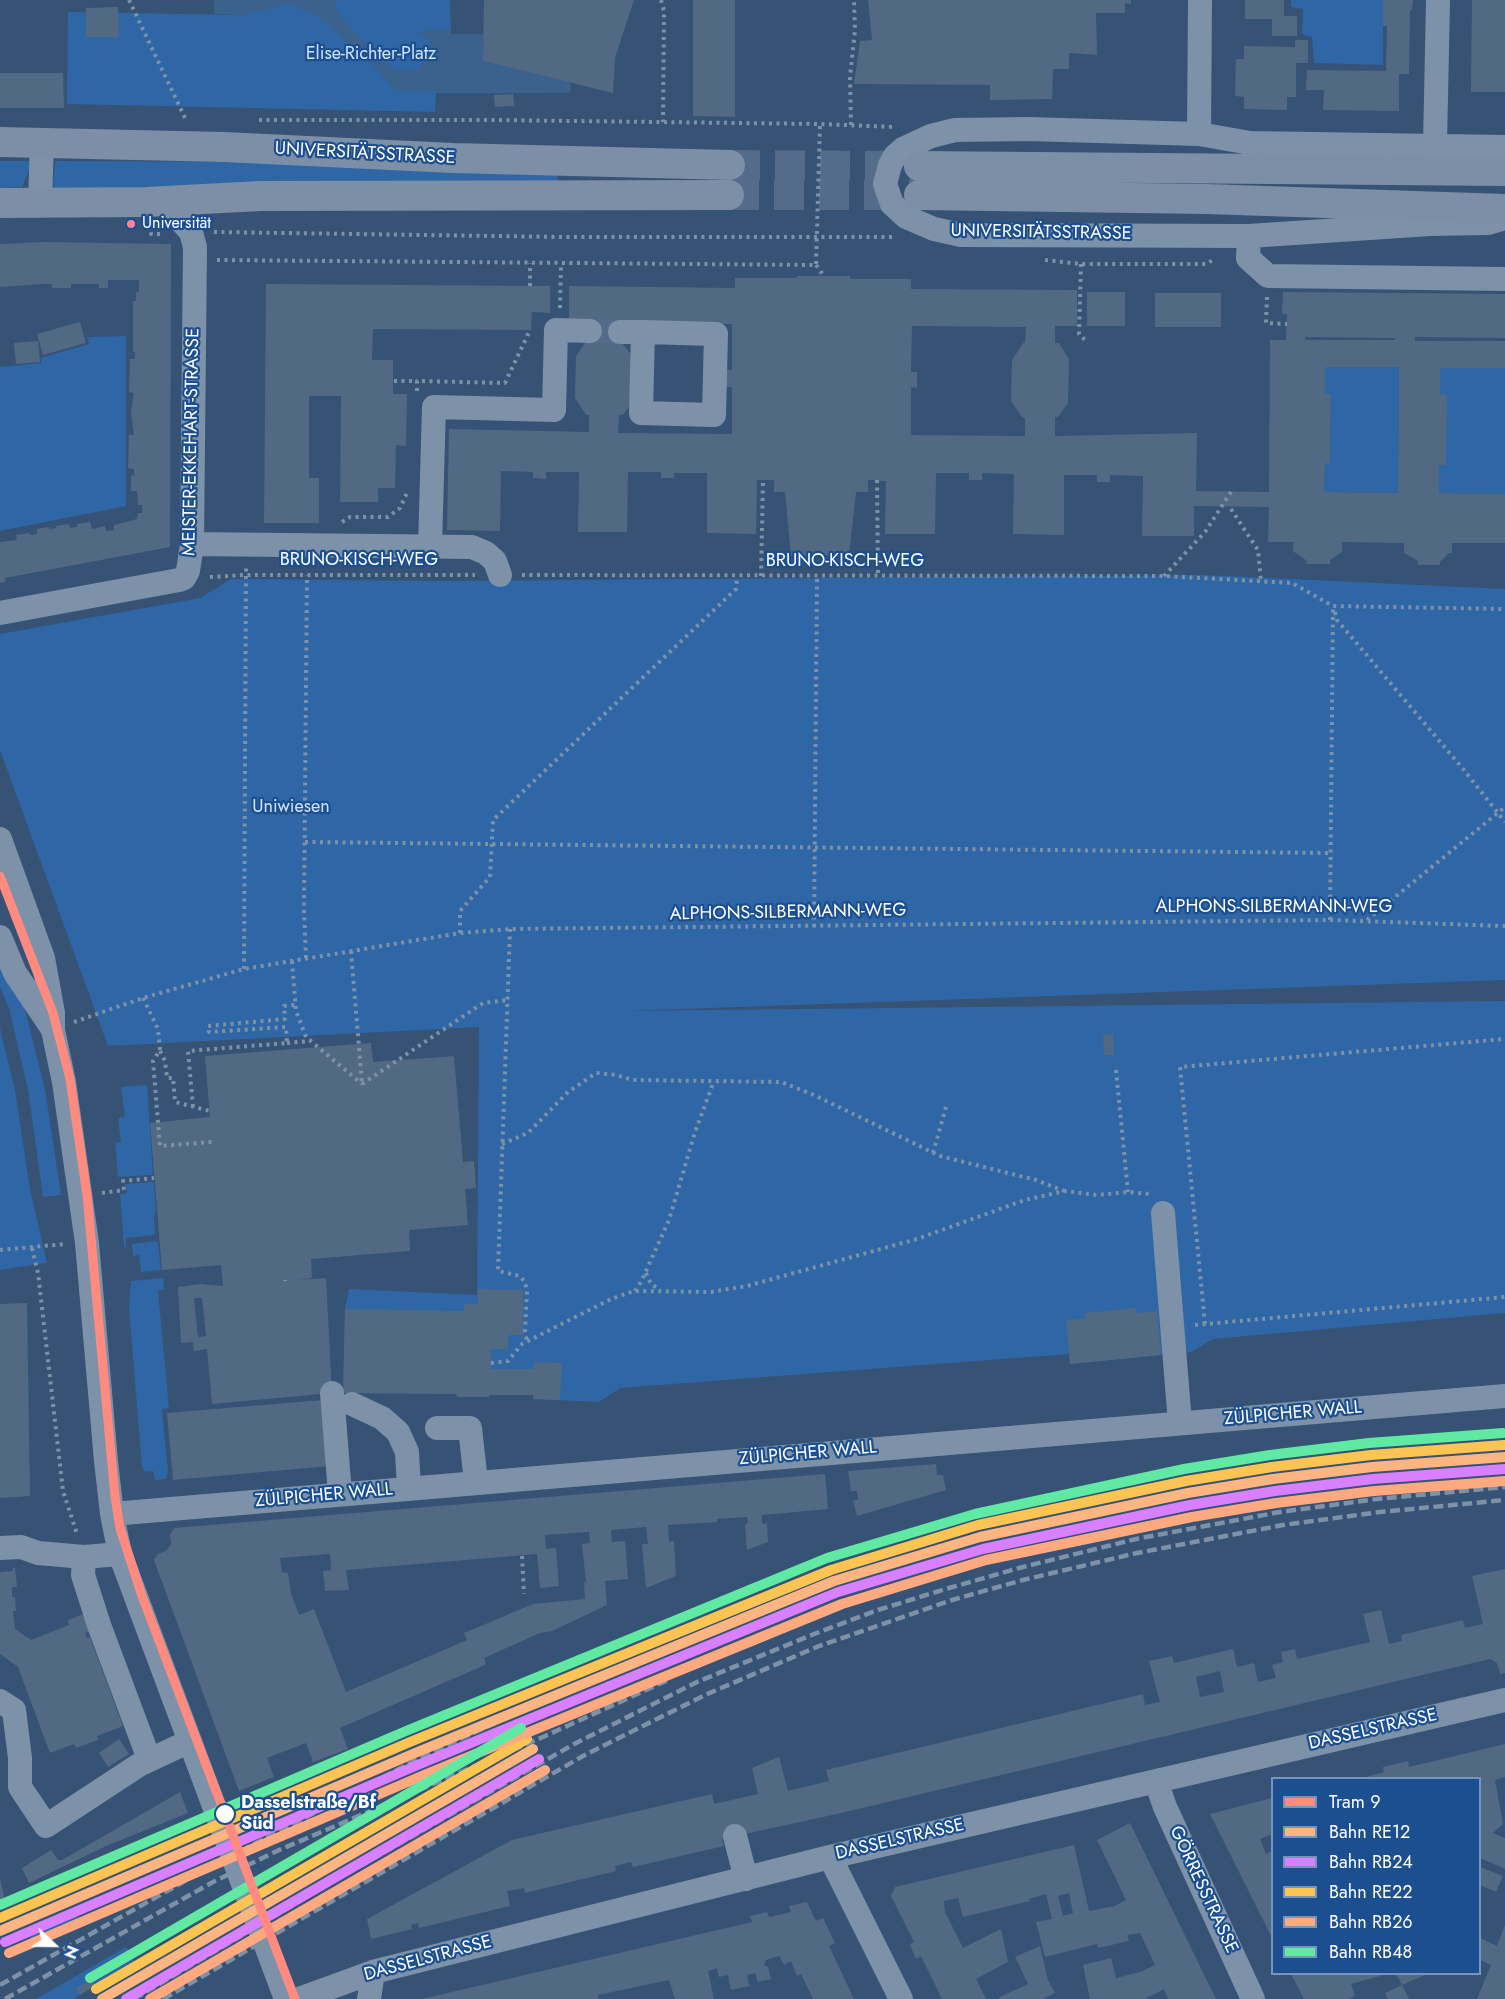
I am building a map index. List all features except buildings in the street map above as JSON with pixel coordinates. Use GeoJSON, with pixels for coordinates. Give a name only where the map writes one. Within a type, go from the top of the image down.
{"type":"FeatureCollection","features":[{"type":"Feature","properties":{"kind":"main road","name":"UNIVERSITÄTSSTRASSE"},"geometry":{"type":"LineString","coordinates":[[0,142],[730,165]]}},
{"type":"Feature","properties":{"kind":"main road"},"geometry":{"type":"LineString","coordinates":[[919,166],[1505,171]]}},
{"type":"Feature","properties":{"kind":"main road","name":"UNIVERSITÄTSSTRASSE"},"geometry":{"type":"LineString","coordinates":[[0,203],[164,201],[261,196],[729,195]]}},
{"type":"Feature","properties":{"kind":"main road","name":"UNIVERSITÄTSSTRASSE"},"geometry":{"type":"LineString","coordinates":[[919,195],[1206,199],[1505,210]]}},
{"type":"Feature","properties":{"kind":"street"},"geometry":{"type":"LineString","coordinates":[[1199,134],[1200,0]]}},
{"type":"Feature","properties":{"kind":"street"},"geometry":{"type":"LineString","coordinates":[[1435,145],[1438,0]]}},
{"type":"Feature","properties":{"kind":"street","name":"UNIVERSITÄTSSTRASSE"},"geometry":{"type":"LineString","coordinates":[[1505,147],[1250,143],[1199,134],[1028,129],[955,130],[932,136],[903,149],[890,165],[885,184],[892,204],[906,217],[934,229],[961,235],[1249,236],[1430,224],[1488,223],[1505,218]]}},
{"type":"Feature","properties":{"kind":"street"},"geometry":{"type":"LineString","coordinates":[[40,202],[42,142]]}},
{"type":"Feature","properties":{"kind":"street"},"geometry":{"type":"LineString","coordinates":[[617,194],[618,163]]}},
{"type":"Feature","properties":{"kind":"street","name":"MEISTER-EKKEHART-STRASSE"},"geometry":{"type":"LineString","coordinates":[[0,613],[179,580],[184,578],[188,571],[192,544],[195,241],[191,232],[164,201]]}},
{"type":"Feature","properties":{"kind":"street"},"geometry":{"type":"LineString","coordinates":[[1249,236],[1248,258],[1268,276],[1505,279]]}},
{"type":"Feature","properties":{"kind":"street"},"geometry":{"type":"LineString","coordinates":[[430,546],[434,407],[554,410],[556,330],[590,331]]}},
{"type":"Feature","properties":{"kind":"street"},"geometry":{"type":"LineString","coordinates":[[632,332],[716,334],[714,415],[641,413],[632,332]]}},
{"type":"Feature","properties":{"kind":"street"},"geometry":{"type":"LineString","coordinates":[[192,544],[472,547],[486,553],[495,561],[500,575]]}},
{"type":"Feature","properties":{"kind":"street"},"geometry":{"type":"LineString","coordinates":[[0,839],[43,958],[53,1013],[53,1030],[64,1082],[87,1243],[112,1514],[120,1554],[286,1999]]}},
{"type":"Feature","properties":{"kind":"street"},"geometry":{"type":"LineString","coordinates":[[0,937],[15,973],[53,1030]]}},
{"type":"Feature","properties":{"kind":"street"},"geometry":{"type":"LineString","coordinates":[[1163,1213],[1180,1423]]}},
{"type":"Feature","properties":{"kind":"street","name":"ZÜLPICHER WALL"},"geometry":{"type":"LineString","coordinates":[[112,1514],[1505,1396]]}},
{"type":"Feature","properties":{"kind":"street"},"geometry":{"type":"LineString","coordinates":[[340,1494],[342,1399],[382,1418],[398,1432],[407,1452],[409,1488]]}},
{"type":"Feature","properties":{"kind":"street"},"geometry":{"type":"LineString","coordinates":[[437,1428],[470,1428],[476,1482]]}},
{"type":"Feature","properties":{"kind":"street"},"geometry":{"type":"LineString","coordinates":[[0,1548],[21,1547],[38,1553],[84,1557],[120,1554]]}},
{"type":"Feature","properties":{"kind":"street"},"geometry":{"type":"LineString","coordinates":[[38,1553],[89,1592]]}},
{"type":"Feature","properties":{"kind":"street"},"geometry":{"type":"LineString","coordinates":[[84,1557],[83,1575],[149,1759]]}},
{"type":"Feature","properties":{"kind":"street","name":"DASSELSTRASSE"},"geometry":{"type":"LineString","coordinates":[[299,1999],[373,1972],[830,1857],[1505,1700]]}},
{"type":"Feature","properties":{"kind":"street"},"geometry":{"type":"LineString","coordinates":[[0,1701],[14,1710],[20,1758],[20,1787],[46,1826],[121,1765],[149,1759],[190,1741]]}},
{"type":"Feature","properties":{"kind":"street","name":"GÖRRESSTRASSE"},"geometry":{"type":"LineString","coordinates":[[1156,1781],[1165,1807],[1253,1999]]}},
{"type":"Feature","properties":{"kind":"street"},"geometry":{"type":"LineString","coordinates":[[735,1836],[746,1879]]}},
{"type":"Feature","properties":{"kind":"street"},"geometry":{"type":"LineString","coordinates":[[830,1857],[901,1999]]}},
{"type":"Feature","properties":{"kind":"street"},"geometry":{"type":"LineString","coordinates":[[369,1999],[373,1972]]}},
{"type":"Feature","properties":{"kind":"path"},"geometry":{"type":"LineString","coordinates":[[129,0],[199,147]]}},
{"type":"Feature","properties":{"kind":"path"},"geometry":{"type":"LineString","coordinates":[[661,0],[664,11],[663,122]]}},
{"type":"Feature","properties":{"kind":"path"},"geometry":{"type":"LineString","coordinates":[[851,125],[850,77],[855,30],[854,0]]}},
{"type":"Feature","properties":{"kind":"path"},"geometry":{"type":"LineString","coordinates":[[254,120],[820,124],[816,265],[824,276]]}},
{"type":"Feature","properties":{"kind":"path"},"geometry":{"type":"LineString","coordinates":[[206,232],[563,237],[892,236],[901,240]]}},
{"type":"Feature","properties":{"kind":"path"},"geometry":{"type":"LineString","coordinates":[[196,260],[816,265]]}},
{"type":"Feature","properties":{"kind":"path"},"geometry":{"type":"LineString","coordinates":[[530,263],[530,286]]}},
{"type":"Feature","properties":{"kind":"path"},"geometry":{"type":"LineString","coordinates":[[560,317],[561,264]]}},
{"type":"Feature","properties":{"kind":"path"},"geometry":{"type":"LineString","coordinates":[[1081,264],[1079,334],[1088,343]]}},
{"type":"Feature","properties":{"kind":"path"},"geometry":{"type":"LineString","coordinates":[[1268,276],[1266,323],[1287,324]]}},
{"type":"Feature","properties":{"kind":"path"},"geometry":{"type":"LineString","coordinates":[[394,381],[505,383],[530,330]]}},
{"type":"Feature","properties":{"kind":"path"},"geometry":{"type":"LineString","coordinates":[[417,381],[417,392]]}},
{"type":"Feature","properties":{"kind":"path"},"geometry":{"type":"LineString","coordinates":[[761,576],[763,480]]}},
{"type":"Feature","properties":{"kind":"path"},"geometry":{"type":"LineString","coordinates":[[877,480],[878,576]]}},
{"type":"Feature","properties":{"kind":"path"},"geometry":{"type":"LineString","coordinates":[[333,527],[350,517],[388,517],[400,508],[407,485]]}},
{"type":"Feature","properties":{"kind":"path"},"geometry":{"type":"LineString","coordinates":[[1164,576],[1205,532],[1231,492]]}},
{"type":"Feature","properties":{"kind":"path"},"geometry":{"type":"LineString","coordinates":[[1231,509],[1258,549],[1261,581]]}},
{"type":"Feature","properties":{"kind":"path"},"geometry":{"type":"LineString","coordinates":[[244,969],[245,575]]}},
{"type":"Feature","properties":{"kind":"path","name":"BRUNO-KISCH-WEG"},"geometry":{"type":"LineString","coordinates":[[179,580],[245,575],[1164,576],[1292,583],[1333,606],[1505,609]]}},
{"type":"Feature","properties":{"kind":"path"},"geometry":{"type":"LineString","coordinates":[[306,958],[304,909],[307,575]]}},
{"type":"Feature","properties":{"kind":"path"},"geometry":{"type":"LineString","coordinates":[[814,927],[817,576]]}},
{"type":"Feature","properties":{"kind":"path"},"geometry":{"type":"LineString","coordinates":[[460,933],[460,911],[490,877],[493,820],[736,589],[737,577]]}},
{"type":"Feature","properties":{"kind":"path"},"geometry":{"type":"LineString","coordinates":[[1333,606],[1337,620],[1505,822]]}},
{"type":"Feature","properties":{"kind":"path"},"geometry":{"type":"LineString","coordinates":[[1330,920],[1333,606]]}},
{"type":"Feature","properties":{"kind":"path"},"geometry":{"type":"LineString","coordinates":[[1366,920],[1505,807]]}},
{"type":"Feature","properties":{"kind":"path"},"geometry":{"type":"LineString","coordinates":[[305,842],[1331,853]]}},
{"type":"Feature","properties":{"kind":"path","name":"ALPHONS-SILBERMANN-WEG"},"geometry":{"type":"LineString","coordinates":[[81,1019],[143,998],[244,969],[460,933],[510,929],[1330,920],[1505,926]]}},
{"type":"Feature","properties":{"kind":"path"},"geometry":{"type":"LineString","coordinates":[[510,929],[498,1271],[520,1276],[525,1282],[527,1341]]}},
{"type":"Feature","properties":{"kind":"path"},"geometry":{"type":"LineString","coordinates":[[351,951],[362,1084]]}},
{"type":"Feature","properties":{"kind":"path"},"geometry":{"type":"LineString","coordinates":[[292,961],[296,1011],[306,1037],[362,1084]]}},
{"type":"Feature","properties":{"kind":"path"},"geometry":{"type":"LineString","coordinates":[[143,998],[158,1029],[160,1050],[165,1061],[167,1078],[173,1078],[175,1102],[210,1111]]}},
{"type":"Feature","properties":{"kind":"path"},"geometry":{"type":"LineString","coordinates":[[362,1084],[483,1003],[507,1000]]}},
{"type":"Feature","properties":{"kind":"path"},"geometry":{"type":"LineString","coordinates":[[287,1043],[286,1027],[209,1032],[208,1026],[285,1019],[284,1006],[295,1005]]}},
{"type":"Feature","properties":{"kind":"path"},"geometry":{"type":"LineString","coordinates":[[1505,1039],[1180,1067],[1205,1324],[1505,1297]]}},
{"type":"Feature","properties":{"kind":"path"},"geometry":{"type":"LineString","coordinates":[[193,1107],[188,1051],[311,1041]]}},
{"type":"Feature","properties":{"kind":"path"},"geometry":{"type":"LineString","coordinates":[[160,1050],[153,1062],[160,1146],[212,1142]]}},
{"type":"Feature","properties":{"kind":"path"},"geometry":{"type":"LineString","coordinates":[[1116,1070],[1128,1192]]}},
{"type":"Feature","properties":{"kind":"path"},"geometry":{"type":"LineString","coordinates":[[502,1144],[528,1133],[568,1092],[596,1073],[633,1080],[781,1082],[795,1086],[933,1154],[1036,1180],[1065,1191],[1097,1195],[1128,1192],[1153,1194],[1160,1201],[1163,1213]]}},
{"type":"Feature","properties":{"kind":"path"},"geometry":{"type":"LineString","coordinates":[[634,1291],[646,1271],[669,1220],[694,1132],[714,1081]]}},
{"type":"Feature","properties":{"kind":"path"},"geometry":{"type":"LineString","coordinates":[[933,1154],[946,1107]]}},
{"type":"Feature","properties":{"kind":"path"},"geometry":{"type":"LineString","coordinates":[[81,1196],[124,1190],[123,1181],[154,1178]]}},
{"type":"Feature","properties":{"kind":"path"},"geometry":{"type":"LineString","coordinates":[[491,1363],[508,1361],[527,1341],[611,1299],[634,1291],[711,1292],[769,1280],[917,1239],[1025,1200],[1065,1191]]}},
{"type":"Feature","properties":{"kind":"path"},"geometry":{"type":"LineString","coordinates":[[0,1250],[87,1243]]}},
{"type":"Feature","properties":{"kind":"path"},"geometry":{"type":"LineString","coordinates":[[32,1248],[38,1273],[63,1491],[84,1557]]}},
{"type":"Feature","properties":{"kind":"path"},"geometry":{"type":"LineString","coordinates":[[646,1271],[651,1284],[663,1291]]}},
{"type":"Feature","properties":{"kind":"path"},"geometry":{"type":"LineString","coordinates":[[522,1556],[524,1594]]}},
{"type":"Feature","properties":{"kind":"path"},"geometry":{"type":"LineString","coordinates":[[177,1929],[222,1904]]}},
{"type":"Feature","properties":{"kind":"green space","name":"Elise-Richter-Platz"},"geometry":{"type":"Polygon","coordinates":[[[244,0],[450,0],[451,34],[483,34],[483,61],[571,83],[570,93],[436,93],[435,112],[67,104],[68,12],[243,15],[244,0]]]}},
{"type":"Feature","properties":{"kind":"green space"},"geometry":{"type":"Polygon","coordinates":[[[1291,0],[1383,0],[1383,65],[1314,63],[1312,37],[1302,34],[1303,9],[1291,7],[1291,0]]]}},
{"type":"Feature","properties":{"kind":"green space"},"geometry":{"type":"Polygon","coordinates":[[[0,161],[33,161],[22,187],[0,188],[0,161]]]}},
{"type":"Feature","properties":{"kind":"green space"},"geometry":{"type":"Polygon","coordinates":[[[55,161],[304,162],[557,174],[558,182],[53,188],[55,161]]]}},
{"type":"Feature","properties":{"kind":"green space"},"geometry":{"type":"Polygon","coordinates":[[[126,336],[126,506],[0,531],[0,367],[41,363],[41,358],[89,344],[87,337],[126,336]]]}},
{"type":"Feature","properties":{"kind":"green space"},"geometry":{"type":"Polygon","coordinates":[[[1325,367],[1399,367],[1398,493],[1324,492],[1325,463],[1330,463],[1331,394],[1325,394],[1325,367]]]}},
{"type":"Feature","properties":{"kind":"green space"},"geometry":{"type":"Polygon","coordinates":[[[1440,368],[1505,368],[1505,494],[1439,493],[1439,465],[1446,465],[1440,368]]]}},
{"type":"Feature","properties":{"kind":"green space","name":"Uniwiesen"},"geometry":{"type":"Polygon","coordinates":[[[1206,575],[1505,589],[1505,980],[626,1011],[1505,1001],[1505,1313],[1213,1339],[1191,1352],[1070,1364],[1069,1354],[620,1388],[599,1402],[533,1399],[533,1395],[457,1397],[456,1394],[343,1393],[345,1309],[349,1289],[477,1295],[479,1027],[108,1046],[0,750],[0,634],[200,598],[231,579],[443,581],[1206,575]]]}},
{"type":"Feature","properties":{"kind":"green space"},"geometry":{"type":"Polygon","coordinates":[[[0,949],[22,997],[45,1089],[61,1195],[43,1197],[28,1090],[9,1008],[0,987],[0,949]]]}},
{"type":"Feature","properties":{"kind":"green space"},"geometry":{"type":"Polygon","coordinates":[[[0,1028],[15,1090],[30,1189],[47,1263],[0,1270],[0,1028]]]}},
{"type":"Feature","properties":{"kind":"green space"},"geometry":{"type":"Polygon","coordinates":[[[147,1085],[153,1173],[118,1177],[115,1143],[121,1142],[118,1118],[125,1117],[121,1087],[147,1085]]]}},
{"type":"Feature","properties":{"kind":"green space"},"geometry":{"type":"Polygon","coordinates":[[[154,1183],[155,1235],[126,1238],[126,1247],[124,1247],[120,1194],[127,1193],[126,1184],[154,1183]]]}},
{"type":"Feature","properties":{"kind":"green space"},"geometry":{"type":"Polygon","coordinates":[[[156,1241],[161,1270],[141,1272],[139,1255],[133,1256],[132,1244],[156,1241]]]}},
{"type":"Feature","properties":{"kind":"green space"},"geometry":{"type":"Polygon","coordinates":[[[163,1278],[164,1289],[158,1291],[169,1408],[162,1409],[168,1471],[166,1479],[155,1480],[153,1471],[145,1472],[142,1467],[129,1308],[131,1281],[163,1278]]]}},
{"type":"Feature","properties":{"kind":"green space"},"geometry":{"type":"Polygon","coordinates":[[[75,1913],[80,1923],[37,1948],[29,1935],[75,1913]]]}},
{"type":"Feature","properties":{"kind":"green space"},"geometry":{"type":"Polygon","coordinates":[[[126,1947],[135,1963],[95,1986],[91,1980],[77,1988],[80,1995],[74,1999],[36,1999],[126,1947]]]}},
{"type":"Feature","properties":{"kind":"shaded area"},"geometry":{"type":"Polygon","coordinates":[[[214,0],[336,0],[336,10],[360,39],[395,71],[420,69],[432,43],[417,32],[451,28],[451,34],[483,34],[483,61],[571,83],[570,93],[397,91],[360,53],[317,16],[289,4],[243,15],[214,14],[214,0]]]}},
{"type":"Feature","properties":{"kind":"tunnel"},"geometry":{"type":"LineString","coordinates":[[730,165],[919,166]]}},
{"type":"Feature","properties":{"kind":"tunnel"},"geometry":{"type":"LineString","coordinates":[[729,195],[919,195]]}},
{"type":"Feature","properties":{"kind":"tunnel"},"geometry":{"type":"LineString","coordinates":[[590,331],[620,332]]}},
{"type":"Feature","properties":{"kind":"railway"},"geometry":{"type":"LineString","coordinates":[[134,1999],[339,1878],[576,1743],[697,1682],[878,1610],[1019,1568],[1136,1539],[1280,1512],[1377,1499],[1505,1487]]}},
{"type":"Feature","properties":{"kind":"railway"},"geometry":{"type":"LineString","coordinates":[[163,1999],[583,1756],[705,1695],[819,1646],[952,1600],[1023,1580],[1137,1553],[1283,1525],[1380,1512],[1505,1500]]}},
{"type":"Feature","properties":{"kind":"railway"},"geometry":{"type":"LineString","coordinates":[[5,1999],[213,1882],[277,1851],[543,1737],[668,1680]]}},
{"type":"Feature","properties":{"kind":"railway"},"geometry":{"type":"LineString","coordinates":[[0,1985],[208,1868],[426,1755],[540,1702]]}},
{"type":"Feature","properties":{"kind":"tram line","name":"9"},"geometry":{"type":"LineString","coordinates":[[0,876],[53,1013],[70,1079],[87,1195],[115,1497],[120,1528],[142,1596],[295,1999]]}},
{"type":"Feature","properties":{"kind":"rail line","name":"RB48"},"geometry":{"type":"LineString","coordinates":[[0,1905],[406,1731],[827,1558],[975,1514],[1184,1469],[1270,1455],[1369,1443],[1503,1433]]}},
{"type":"Feature","properties":{"kind":"rail line","name":"RE22"},"geometry":{"type":"LineString","coordinates":[[0,1918],[410,1742],[831,1570],[978,1525],[1186,1481],[1272,1467],[1371,1455],[1504,1445]]}},
{"type":"Feature","properties":{"kind":"rail line","name":"RE12"},"geometry":{"type":"LineString","coordinates":[[0,1931],[415,1753],[834,1581],[980,1537],[1188,1493],[1273,1479],[1372,1467],[1505,1457]]}},
{"type":"Feature","properties":{"kind":"rail line","name":"RB24"},"geometry":{"type":"LineString","coordinates":[[5,1942],[420,1764],[838,1592],[983,1549],[1190,1505],[1275,1491],[1373,1479],[1505,1469]]}},
{"type":"Feature","properties":{"kind":"rail line","name":"RB26"},"geometry":{"type":"LineString","coordinates":[[9,1953],[424,1775],[842,1604],[986,1560],[1192,1517],[1276,1503],[1374,1491],[1505,1481]]}},
{"type":"Feature","properties":{"kind":"rail line","name":"RB48"},"geometry":{"type":"LineString","coordinates":[[90,1978],[521,1728]]}},
{"type":"Feature","properties":{"kind":"rail line","name":"RE22"},"geometry":{"type":"LineString","coordinates":[[96,1989],[527,1739]]}},
{"type":"Feature","properties":{"kind":"rail line","name":"RE12"},"geometry":{"type":"LineString","coordinates":[[102,1999],[533,1749]]}},
{"type":"Feature","properties":{"kind":"rail line","name":"RB24"},"geometry":{"type":"LineString","coordinates":[[126,1999],[539,1759]]}},
{"type":"Feature","properties":{"kind":"rail line","name":"RB26"},"geometry":{"type":"LineString","coordinates":[[150,1999],[545,1770]]}},
{"type":"Feature","properties":{"kind":"place","name":"Universität"},"geometry":{"type":"Point","coordinates":[131,224]}},
{"type":"Feature","properties":{"kind":"place","name":"Dasselstraße/Bf Süd"},"geometry":{"type":"Point","coordinates":[225,1814]}}]}
